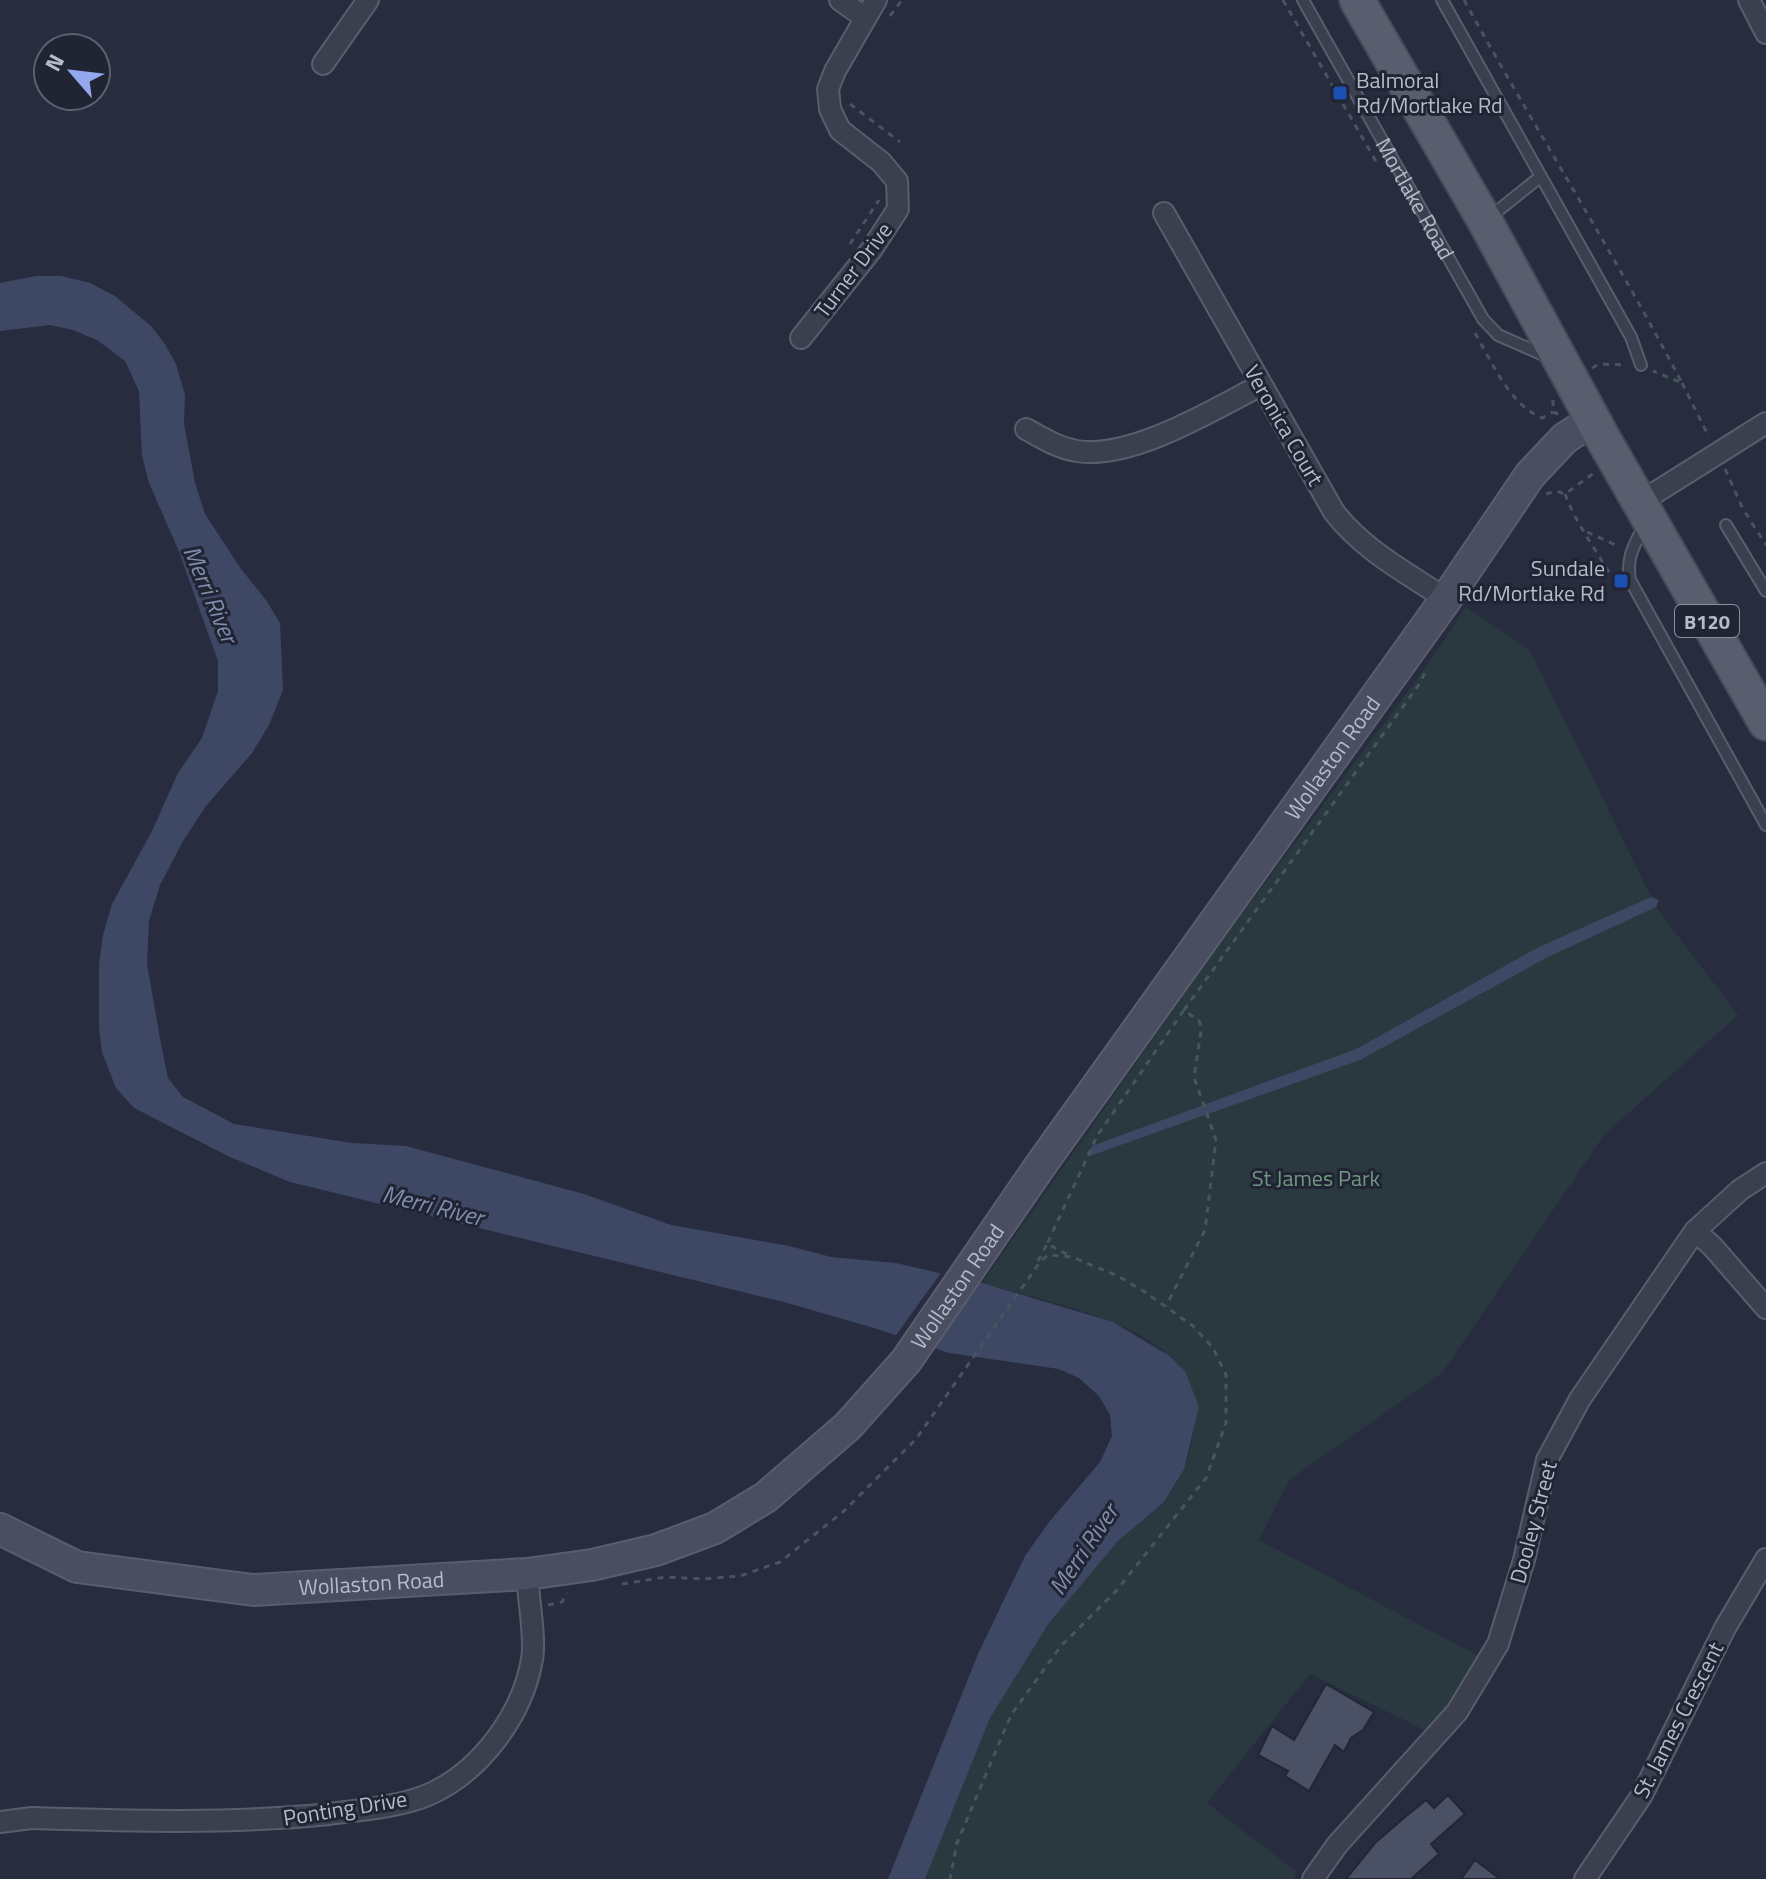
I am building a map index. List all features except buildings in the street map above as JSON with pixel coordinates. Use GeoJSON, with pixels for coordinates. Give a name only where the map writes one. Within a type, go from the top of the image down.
{"type":"FeatureCollection","features":[{"type":"Feature","properties":{"kind":"main road","name":"B120"},"geometry":{"type":"LineString","coordinates":[[1357,0],[1485,221],[1614,458],[1766,723]]}},
{"type":"Feature","properties":{"kind":"street"},"geometry":{"type":"LineString","coordinates":[[323,64],[368,0]]}},
{"type":"Feature","properties":{"kind":"street"},"geometry":{"type":"LineString","coordinates":[[840,0],[870,9]]}},
{"type":"Feature","properties":{"kind":"street"},"geometry":{"type":"LineString","coordinates":[[1749,0],[1766,33]]}},
{"type":"Feature","properties":{"kind":"street","name":"Turner Drive"},"geometry":{"type":"LineString","coordinates":[[801,338],[872,249],[898,209],[897,181],[881,162],[840,130],[830,109],[828,89],[831,80],[870,9]]}},
{"type":"Feature","properties":{"kind":"street","name":"Veronica Court"},"geometry":{"type":"LineString","coordinates":[[1164,213],[1334,512],[1349,532],[1446,599]]}},
{"type":"Feature","properties":{"kind":"street"},"geometry":{"type":"LineString","coordinates":[[1026,429],[1054,444],[1077,451],[1103,452],[1163,435],[1261,385]]}},
{"type":"Feature","properties":{"kind":"street","name":"Wollaston Road"},"geometry":{"type":"LineString","coordinates":[[0,1529],[77,1567],[253,1590],[527,1574],[592,1565],[656,1550],[715,1528],[766,1497],[848,1426],[906,1361],[1446,599],[1514,497],[1543,459],[1565,438],[1593,420]]}},
{"type":"Feature","properties":{"kind":"street"},"geometry":{"type":"LineString","coordinates":[[1644,511],[1766,423]]}},
{"type":"Feature","properties":{"kind":"street","name":"Dooley Street"},"geometry":{"type":"LineString","coordinates":[[1313,1879],[1337,1845],[1457,1712],[1493,1652],[1524,1560],[1547,1460],[1580,1399],[1695,1231],[1740,1190],[1766,1173]]}},
{"type":"Feature","properties":{"kind":"street"},"geometry":{"type":"LineString","coordinates":[[1695,1231],[1766,1308]]}},
{"type":"Feature","properties":{"kind":"street","name":"St. James Crescent"},"geometry":{"type":"LineString","coordinates":[[1585,1879],[1642,1795],[1720,1638],[1766,1559]]}},
{"type":"Feature","properties":{"kind":"street","name":"Ponting Drive"},"geometry":{"type":"LineString","coordinates":[[0,1822],[32,1818],[259,1821],[369,1809],[429,1795],[470,1769],[519,1704],[533,1657],[527,1574]]}},
{"type":"Feature","properties":{"kind":"lane","name":"Mortlake Road"},"geometry":{"type":"LineString","coordinates":[[1303,0],[1483,319],[1498,335],[1561,361]]}},
{"type":"Feature","properties":{"kind":"lane"},"geometry":{"type":"LineString","coordinates":[[1442,0],[1631,337],[1641,365]]}},
{"type":"Feature","properties":{"kind":"lane"},"geometry":{"type":"LineString","coordinates":[[1485,221],[1540,177]]}},
{"type":"Feature","properties":{"kind":"lane"},"geometry":{"type":"LineString","coordinates":[[1644,511],[1630,551],[1630,580],[1766,825]]}},
{"type":"Feature","properties":{"kind":"lane"},"geometry":{"type":"LineString","coordinates":[[1726,525],[1766,591]]}},
{"type":"Feature","properties":{"kind":"path"},"geometry":{"type":"LineString","coordinates":[[885,24],[902,0]]}},
{"type":"Feature","properties":{"kind":"path"},"geometry":{"type":"LineString","coordinates":[[845,95],[855,110],[900,142]]}},
{"type":"Feature","properties":{"kind":"path"},"geometry":{"type":"LineString","coordinates":[[845,251],[886,190]]}},
{"type":"Feature","properties":{"kind":"path"},"geometry":{"type":"LineString","coordinates":[[1614,458],[1565,494],[1573,518],[1584,530],[1599,540],[1630,551]]}},
{"type":"Feature","properties":{"kind":"path"},"geometry":{"type":"LineString","coordinates":[[1031,1275],[1097,1136],[1184,1010],[1200,1022],[1194,1077],[1216,1140],[1205,1230],[1166,1306]]}},
{"type":"Feature","properties":{"kind":"path"},"geometry":{"type":"LineString","coordinates":[[950,1879],[957,1843],[1011,1715],[1061,1646],[1117,1590],[1206,1478],[1226,1423],[1226,1375],[1213,1348],[1193,1326],[1118,1276],[1047,1244]]}},
{"type":"Feature","properties":{"kind":"path"},"geometry":{"type":"LineString","coordinates":[[610,1586],[666,1577],[702,1579],[740,1576],[780,1562],[844,1511],[930,1423],[1040,1262],[1048,1255],[1072,1257]]}},
{"type":"Feature","properties":{"kind":"path"},"geometry":{"type":"LineString","coordinates":[[529,1609],[562,1602],[567,1593]]}},
{"type":"Feature","properties":{"kind":"green space","name":"St James Park"},"geometry":{"type":"Polygon","coordinates":[[[1466,607],[1530,650],[1656,907],[1738,1015],[1604,1135],[1442,1373],[1290,1479],[1259,1540],[1488,1661],[1437,1736],[1310,1674],[1207,1803],[1297,1872],[1294,1879],[925,1879],[990,1718],[1049,1623],[1119,1540],[1163,1503],[1188,1457],[1199,1407],[1167,1354],[1128,1329],[1079,1310],[982,1283],[1215,950],[1431,660],[1466,607]]]}},
{"type":"Feature","properties":{"kind":"water","name":"Merri River"},"geometry":{"type":"Polygon","coordinates":[[[36,276],[61,276],[90,283],[115,296],[151,326],[165,344],[176,364],[185,395],[184,424],[195,483],[205,514],[280,623],[283,690],[269,725],[252,753],[206,806],[183,841],[160,885],[149,921],[147,964],[161,1044],[168,1078],[183,1097],[234,1124],[352,1143],[406,1146],[584,1194],[671,1225],[789,1246],[831,1257],[896,1263],[982,1283],[1113,1322],[1168,1355],[1185,1371],[1199,1407],[1184,1469],[1163,1503],[1119,1540],[1049,1623],[990,1718],[925,1879],[888,1879],[978,1654],[1025,1556],[1049,1522],[1100,1462],[1112,1436],[1110,1415],[1099,1396],[1079,1378],[1059,1369],[949,1353],[784,1302],[290,1182],[230,1157],[134,1108],[116,1088],[102,1052],[99,964],[103,935],[112,904],[152,831],[178,773],[202,738],[218,691],[218,661],[178,549],[149,483],[142,456],[139,391],[125,361],[97,340],[73,330],[50,325],[0,331],[0,283],[36,276]]]}},
{"type":"Feature","properties":{"kind":"water"},"geometry":{"type":"Polygon","coordinates":[[[1651,897],[1659,900],[1656,907],[1546,958],[1360,1060],[1087,1157],[1092,1146],[1356,1049],[1539,947],[1651,897]]]}},
{"type":"Feature","properties":{"kind":"pier"},"geometry":{"type":"Polygon","coordinates":[[[943,1270],[973,1277],[923,1349],[894,1338],[943,1270]]]}},
{"type":"Feature","properties":{"kind":"place","name":"Balmoral Rd/Mortlake Rd"},"geometry":{"type":"Point","coordinates":[1340,93]}},
{"type":"Feature","properties":{"kind":"place","name":"Sundale Rd/Mortlake Rd"},"geometry":{"type":"Point","coordinates":[1621,581]}}]}
